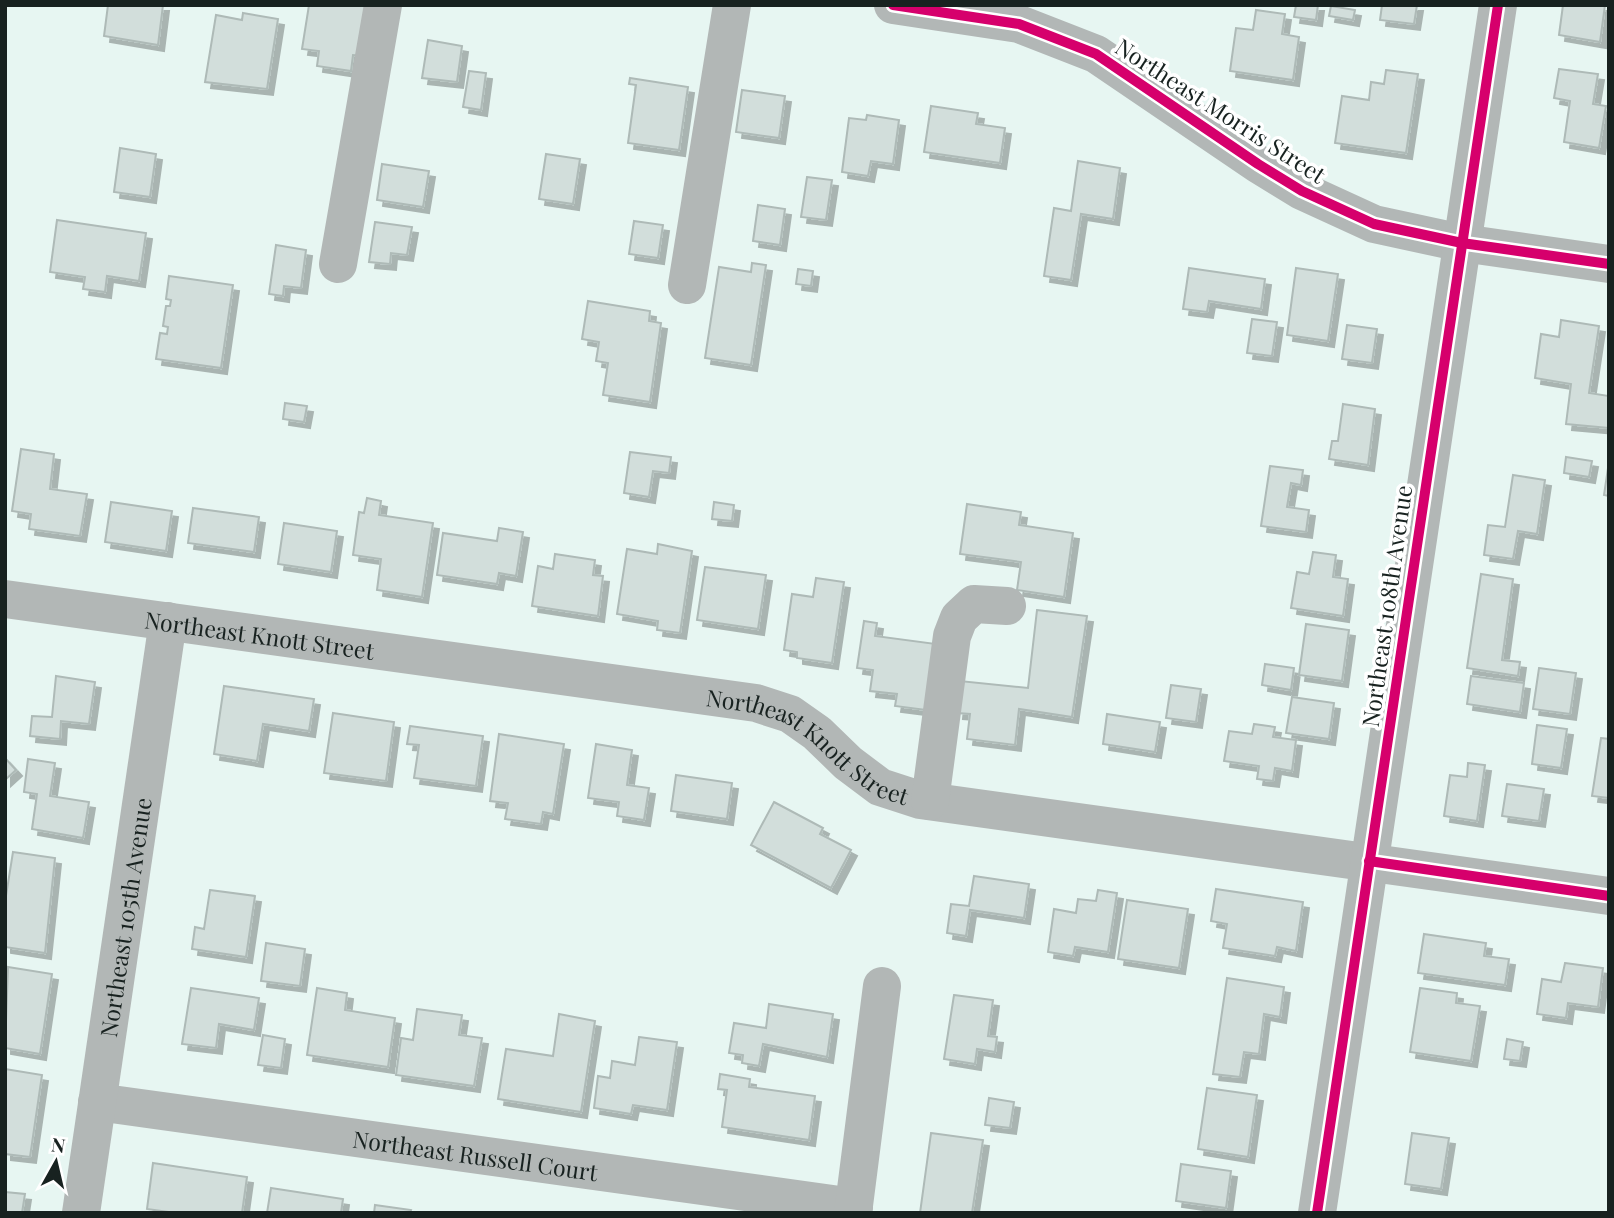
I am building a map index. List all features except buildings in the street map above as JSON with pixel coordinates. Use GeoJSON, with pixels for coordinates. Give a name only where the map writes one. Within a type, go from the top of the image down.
{"type":"FeatureCollection","features":[{"type":"Feature","properties":{"kind":"street"},"geometry":{"type":"LineString","coordinates":[[338,264],[383,5]]}},
{"type":"Feature","properties":{"kind":"street"},"geometry":{"type":"LineString","coordinates":[[687,285],[732,5]]}},
{"type":"Feature","properties":{"kind":"street","name":"Northeast Morris Street"},"geometry":{"type":"LineString","coordinates":[[893,5],[1006,22],[1062,38],[1096,54],[1258,164],[1313,196],[1374,224],[1462,243],[1609,264]]}},
{"type":"Feature","properties":{"kind":"street","name":"Northeast 108th Avenue"},"geometry":{"type":"LineString","coordinates":[[1317,1213],[1498,5]]}},
{"type":"Feature","properties":{"kind":"street","name":"Northeast Knott Street"},"geometry":{"type":"LineString","coordinates":[[5,599],[756,704],[790,714],[817,733],[848,763],[880,787],[930,801],[1609,896]]}},
{"type":"Feature","properties":{"kind":"street"},"geometry":{"type":"LineString","coordinates":[[930,801],[952,636],[959,618],[974,604],[1007,606]]}},
{"type":"Feature","properties":{"kind":"street","name":"Northeast 105th Avenue"},"geometry":{"type":"LineString","coordinates":[[81,1213],[168,621]]}},
{"type":"Feature","properties":{"kind":"street"},"geometry":{"type":"LineString","coordinates":[[853,1210],[882,986]]}},
{"type":"Feature","properties":{"kind":"street","name":"Northeast Russell Court"},"geometry":{"type":"LineString","coordinates":[[97,1102],[853,1210]]}},
{"type":"Feature","properties":{"kind":"cycle path"},"geometry":{"type":"LineString","coordinates":[[893,5],[1019,24],[1096,54],[1302,191],[1374,224],[1462,243],[1609,264]]}},
{"type":"Feature","properties":{"kind":"cycle path"},"geometry":{"type":"LineString","coordinates":[[1317,1213],[1498,5]]}},
{"type":"Feature","properties":{"kind":"cycle path"},"geometry":{"type":"LineString","coordinates":[[1369,861],[1609,896]]}}]}
